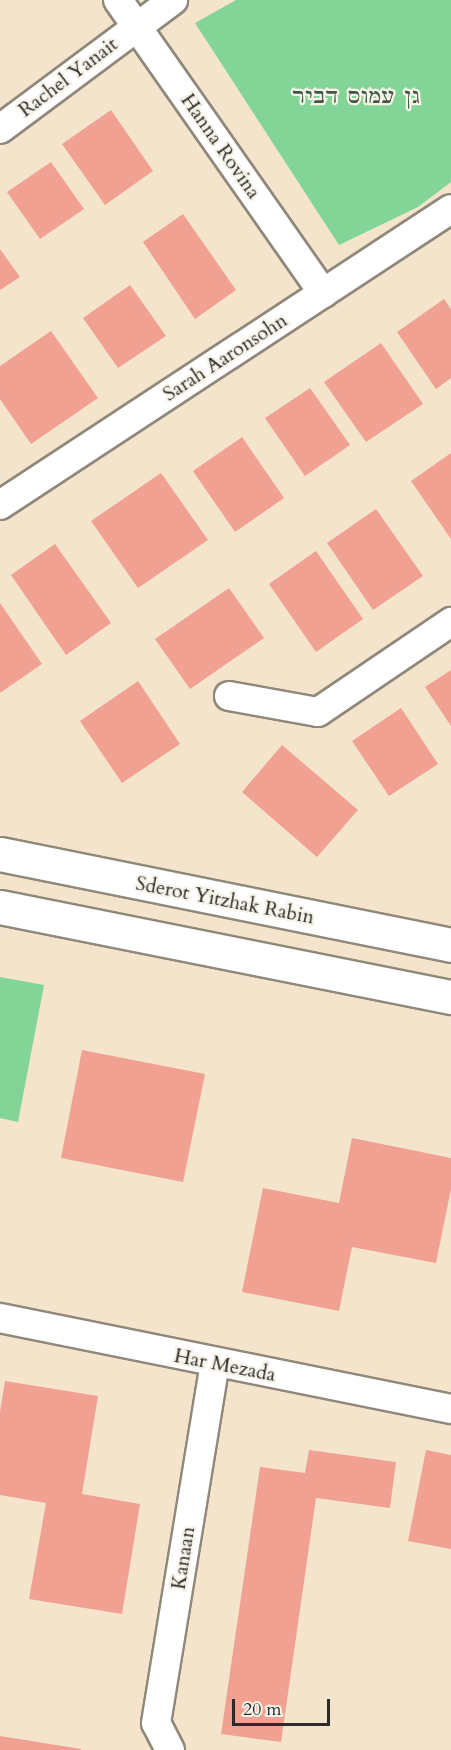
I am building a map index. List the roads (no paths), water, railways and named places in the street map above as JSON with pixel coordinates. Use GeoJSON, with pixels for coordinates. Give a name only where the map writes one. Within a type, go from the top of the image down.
{"type":"FeatureCollection","features":[{"type":"Feature","properties":{"kind":"main road","name":"Sderot Yitzhak Rabin"},"geometry":{"type":"LineString","coordinates":[[0,854],[451,945]]}},
{"type":"Feature","properties":{"kind":"main road"},"geometry":{"type":"LineString","coordinates":[[0,907],[451,997]]}},
{"type":"Feature","properties":{"kind":"street","name":"Hanna Rovina"},"geometry":{"type":"LineString","coordinates":[[118,0],[323,293]]}},
{"type":"Feature","properties":{"kind":"street","name":"Rachel Yanait"},"geometry":{"type":"LineString","coordinates":[[0,129],[136,25],[173,0]]}},
{"type":"Feature","properties":{"kind":"street","name":"Sarah Aaronsohn"},"geometry":{"type":"LineString","coordinates":[[0,505],[451,209]]}},
{"type":"Feature","properties":{"kind":"street"},"geometry":{"type":"LineString","coordinates":[[229,696],[318,712],[451,622]]}},
{"type":"Feature","properties":{"kind":"street","name":"Har Mezada"},"geometry":{"type":"LineString","coordinates":[[0,1318],[215,1364],[451,1409]]}},
{"type":"Feature","properties":{"kind":"street","name":"Kanaan"},"geometry":{"type":"LineString","coordinates":[[170,1750],[156,1723],[215,1364]]}},
{"type":"Feature","properties":{"kind":"park label","name":"גן עמוס דביר"},"geometry":{"type":"Point","coordinates":[356,96]}}]}
